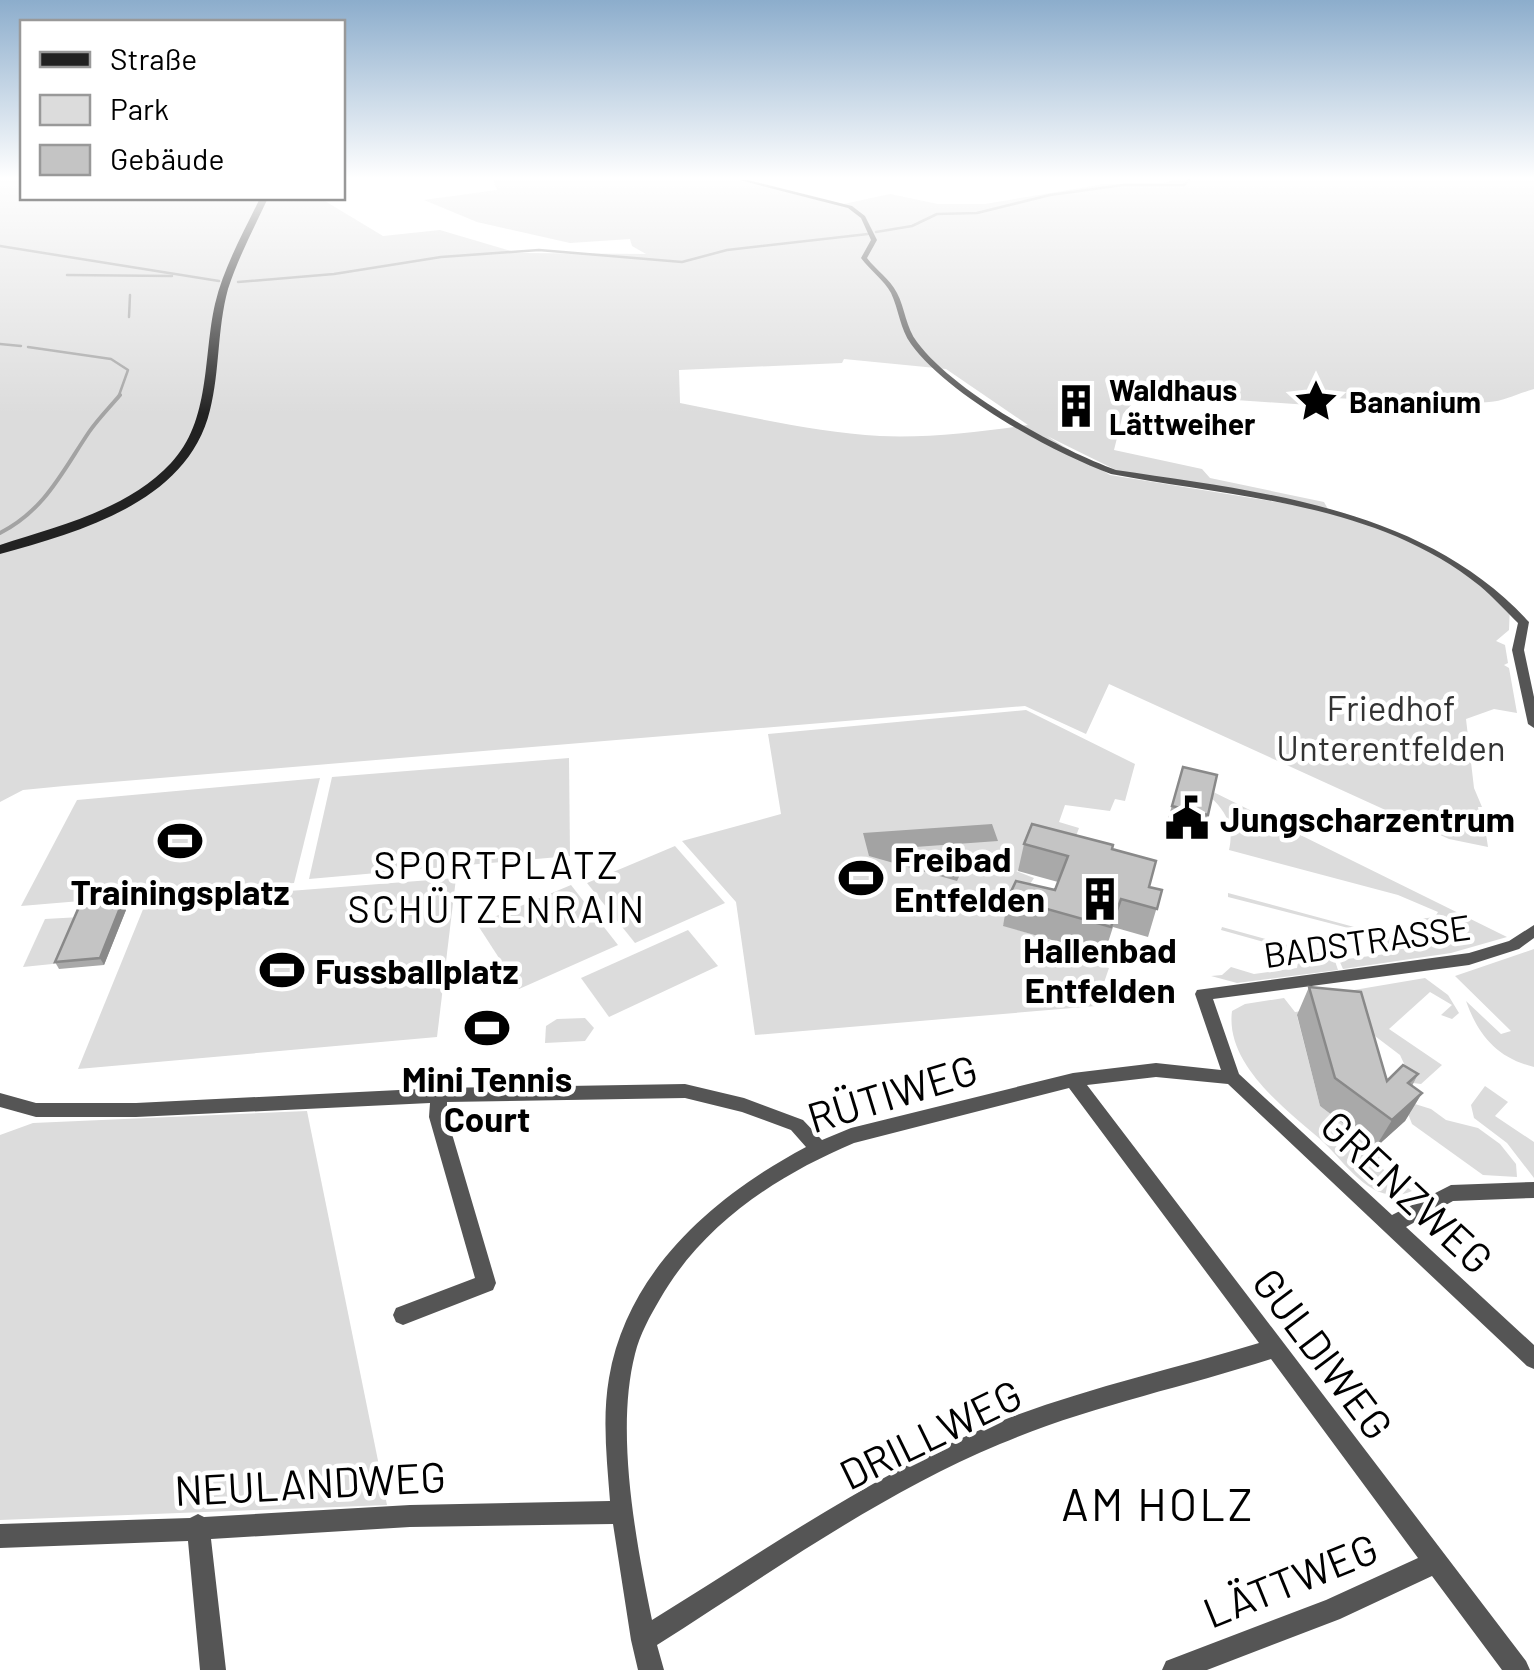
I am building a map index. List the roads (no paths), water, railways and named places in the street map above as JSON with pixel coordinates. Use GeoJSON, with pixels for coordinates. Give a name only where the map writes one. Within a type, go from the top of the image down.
{"type":"FeatureCollection","features":[{"type":"Feature","properties":{"kind":"street"},"geometry":{"type":"LineString","coordinates":[[0,550],[115,508],[178,465],[197,436],[204,412],[220,304],[238,258]]}},
{"type":"Feature","properties":{"kind":"street"},"geometry":{"type":"LineString","coordinates":[[864,258],[890,285],[912,340],[940,370],[1081,461],[1114,472],[1334,510],[1380,526],[1482,580],[1529,622],[1518,650],[1534,724]]}},
{"type":"Feature","properties":{"kind":"street","name":"BADSTRASSE"},"geometry":{"type":"LineString","coordinates":[[1232,1078],[1203,994],[1469,959],[1514,944],[1534,930]]}},
{"type":"Feature","properties":{"kind":"street","name":"RÜTIWEG"},"geometry":{"type":"LineString","coordinates":[[651,1670],[623,1512],[617,1424],[624,1354],[640,1316],[707,1222],[750,1186],[851,1136],[1073,1080],[1156,1070],[1232,1078]]}},
{"type":"Feature","properties":{"kind":"street","name":"GRENZWEG"},"geometry":{"type":"LineString","coordinates":[[1232,1078],[1534,1359]]}},
{"type":"Feature","properties":{"kind":"street","name":"GULDIWEG"},"geometry":{"type":"LineString","coordinates":[[1073,1080],[1517,1670]]}},
{"type":"Feature","properties":{"kind":"street"},"geometry":{"type":"LineString","coordinates":[[0,1100],[36,1110],[136,1110],[439,1096],[685,1091],[744,1104],[797,1125],[818,1149]]}},
{"type":"Feature","properties":{"kind":"street"},"geometry":{"type":"LineString","coordinates":[[403,1315],[486,1283],[438,1117],[439,1096]]}},
{"type":"Feature","properties":{"kind":"street"},"geometry":{"type":"LineString","coordinates":[[1390,1226],[1450,1193],[1534,1190]]}},
{"type":"Feature","properties":{"kind":"street","name":"DRILLWEG"},"geometry":{"type":"LineString","coordinates":[[643,1640],[830,1524],[964,1448],[1060,1412],[1274,1348]]}},
{"type":"Feature","properties":{"kind":"street","name":"NEULANDWEG"},"geometry":{"type":"LineString","coordinates":[[0,1536],[126,1533],[410,1516],[623,1512]]}},
{"type":"Feature","properties":{"kind":"street"},"geometry":{"type":"LineString","coordinates":[[198,1526],[213,1670]]}},
{"type":"Feature","properties":{"kind":"street","name":"LÄTTWEG"},"geometry":{"type":"LineString","coordinates":[[1175,1670],[1330,1610],[1435,1562]]}},
{"type":"Feature","properties":{"kind":"waterway"},"geometry":{"type":"LineString","coordinates":[[75,258],[219,281]]}},
{"type":"Feature","properties":{"kind":"waterway"},"geometry":{"type":"LineString","coordinates":[[238,282],[334,274],[435,258]]}},
{"type":"Feature","properties":{"kind":"waterway"},"geometry":{"type":"LineString","coordinates":[[634,258],[682,262],[697,258]]}},
{"type":"Feature","properties":{"kind":"waterway"},"geometry":{"type":"LineString","coordinates":[[67,275],[172,276]]}},
{"type":"Feature","properties":{"kind":"waterway"},"geometry":{"type":"LineString","coordinates":[[129,317],[130,295]]}},
{"type":"Feature","properties":{"kind":"waterway"},"geometry":{"type":"LineString","coordinates":[[0,344],[21,346]]}},
{"type":"Feature","properties":{"kind":"waterway"},"geometry":{"type":"LineString","coordinates":[[28,347],[111,359],[128,370],[118,397]]}},
{"type":"Feature","properties":{"kind":"waterway"},"geometry":{"type":"LineString","coordinates":[[0,533],[41,501],[92,427],[118,397]]}},
{"type":"Feature","properties":{"kind":"place","name":"Bananium"},"geometry":{"type":"Point","coordinates":[1316,401]}},
{"type":"Feature","properties":{"kind":"place","name":"Waldhaus Lättweiher"},"geometry":{"type":"Point","coordinates":[1076,406]}},
{"type":"Feature","properties":{"kind":"place","name":"Jungscharzentrum"},"geometry":{"type":"Point","coordinates":[1187,818]}},
{"type":"Feature","properties":{"kind":"place","name":"Trainingsplatz"},"geometry":{"type":"Point","coordinates":[180,841]}},
{"type":"Feature","properties":{"kind":"place","name":"Freibad Entfelden"},"geometry":{"type":"Point","coordinates":[861,878]}},
{"type":"Feature","properties":{"kind":"place","name":"Hallenbad Entfelden"},"geometry":{"type":"Point","coordinates":[1100,899]}},
{"type":"Feature","properties":{"kind":"place","name":"Fussballplatz"},"geometry":{"type":"Point","coordinates":[282,970]}},
{"type":"Feature","properties":{"kind":"place","name":"Mini Tennis Court"},"geometry":{"type":"Point","coordinates":[487,1028]}},
{"type":"Feature","properties":{"kind":"district","name":"SPORTPLATZ SCHÜTZENRAIN"},"geometry":{"type":"Point","coordinates":[497,886]}},
{"type":"Feature","properties":{"kind":"district","name":"AM HOLZ"},"geometry":{"type":"Point","coordinates":[1158,1503]}},
{"type":"Feature","properties":{"kind":"park label","name":"Friedhof Unterentfelden"},"geometry":{"type":"Point","coordinates":[1391,727]}}]}
